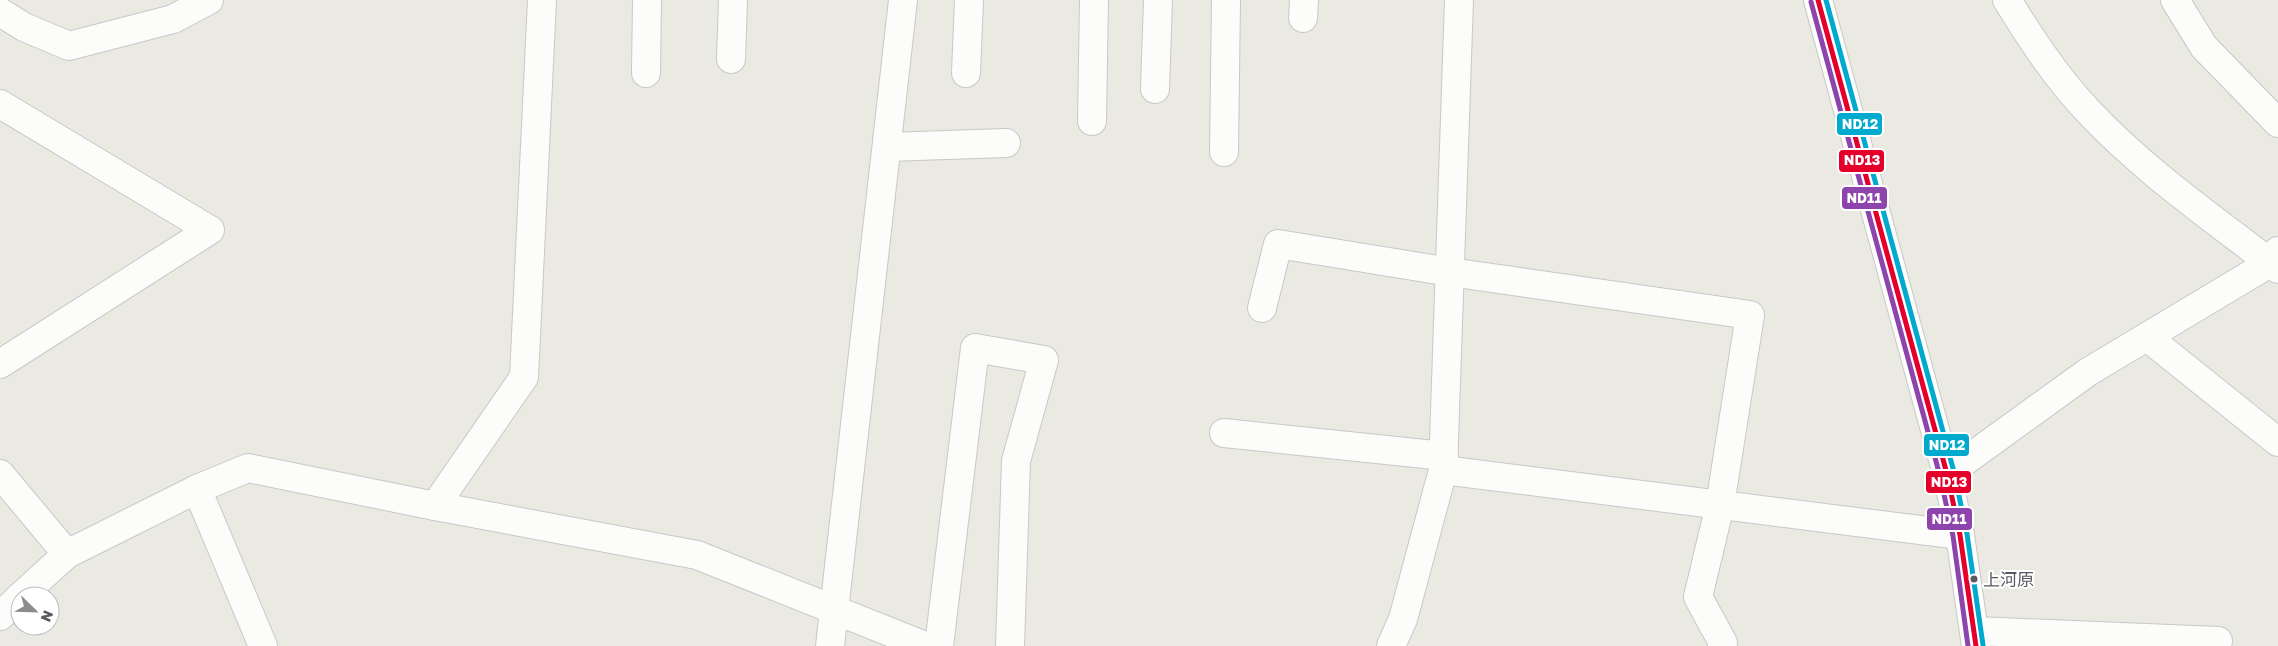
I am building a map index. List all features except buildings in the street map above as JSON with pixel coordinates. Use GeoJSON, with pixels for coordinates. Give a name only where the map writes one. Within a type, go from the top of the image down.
{"type":"FeatureCollection","features":[{"type":"Feature","properties":{"kind":"street"},"geometry":{"type":"LineString","coordinates":[[0,12],[24,27],[69,46],[173,19],[209,0]]}},
{"type":"Feature","properties":{"kind":"street"},"geometry":{"type":"LineString","coordinates":[[435,506],[524,377],[542,0]]}},
{"type":"Feature","properties":{"kind":"street"},"geometry":{"type":"LineString","coordinates":[[646,72],[647,0]]}},
{"type":"Feature","properties":{"kind":"street"},"geometry":{"type":"LineString","coordinates":[[731,59],[733,0]]}},
{"type":"Feature","properties":{"kind":"street"},"geometry":{"type":"LineString","coordinates":[[830,646],[903,0]]}},
{"type":"Feature","properties":{"kind":"street"},"geometry":{"type":"LineString","coordinates":[[966,74],[970,0]]}},
{"type":"Feature","properties":{"kind":"street"},"geometry":{"type":"LineString","coordinates":[[1092,121],[1094,0]]}},
{"type":"Feature","properties":{"kind":"street"},"geometry":{"type":"LineString","coordinates":[[1155,89],[1158,0]]}},
{"type":"Feature","properties":{"kind":"street"},"geometry":{"type":"LineString","coordinates":[[1224,152],[1226,0]]}},
{"type":"Feature","properties":{"kind":"street"},"geometry":{"type":"LineString","coordinates":[[1391,646],[1403,619],[1443,463],[1459,0]]}},
{"type":"Feature","properties":{"kind":"street"},"geometry":{"type":"LineString","coordinates":[[1818,0],[1947,474],[1960,535],[1976,639],[2218,641]]}},
{"type":"Feature","properties":{"kind":"street"},"geometry":{"type":"LineString","coordinates":[[1947,474],[2088,372],[2276,262],[2141,161],[2088,111],[2040,53],[2007,0]]}},
{"type":"Feature","properties":{"kind":"street"},"geometry":{"type":"LineString","coordinates":[[2175,0],[2204,47],[2278,123]]}},
{"type":"Feature","properties":{"kind":"street"},"geometry":{"type":"LineString","coordinates":[[0,104],[210,230],[0,364]]}},
{"type":"Feature","properties":{"kind":"street"},"geometry":{"type":"LineString","coordinates":[[887,147],[1006,143]]}},
{"type":"Feature","properties":{"kind":"street"},"geometry":{"type":"LineString","coordinates":[[1262,308],[1278,244],[1450,272],[1750,315],[1720,505],[1698,597],[1723,643],[1722,646]]}},
{"type":"Feature","properties":{"kind":"street"},"geometry":{"type":"LineString","coordinates":[[2147,337],[2278,442]]}},
{"type":"Feature","properties":{"kind":"street"},"geometry":{"type":"LineString","coordinates":[[939,646],[975,348],[1044,360],[1016,461],[1010,646]]}},
{"type":"Feature","properties":{"kind":"street"},"geometry":{"type":"LineString","coordinates":[[1224,434],[1443,463],[1720,505],[1960,535]]}},
{"type":"Feature","properties":{"kind":"street"},"geometry":{"type":"LineString","coordinates":[[33,586],[67,554],[197,489],[248,468],[435,506],[697,555],[925,646]]}},
{"type":"Feature","properties":{"kind":"street"},"geometry":{"type":"LineString","coordinates":[[0,474],[67,554]]}},
{"type":"Feature","properties":{"kind":"street"},"geometry":{"type":"LineString","coordinates":[[197,489],[263,646]]}},
{"type":"Feature","properties":{"kind":"street"},"geometry":{"type":"LineString","coordinates":[[0,616],[10,607]]}},
{"type":"Feature","properties":{"kind":"transit line","name":"ND13"},"geometry":{"type":"LineString","coordinates":[[1818,0],[1947,474],[1960,535],[1976,646]]}},
{"type":"Feature","properties":{"kind":"transit line","name":"ND12"},"geometry":{"type":"LineString","coordinates":[[1826,0],[1954,472],[1967,534],[1983,645]]}},
{"type":"Feature","properties":{"kind":"transit line","name":"ND11"},"geometry":{"type":"LineString","coordinates":[[1811,2],[1940,476],[1953,536],[1968,646]]}},
{"type":"Feature","properties":{"kind":"place","name":"上河原"},"geometry":{"type":"Point","coordinates":[1974,579]}}]}
